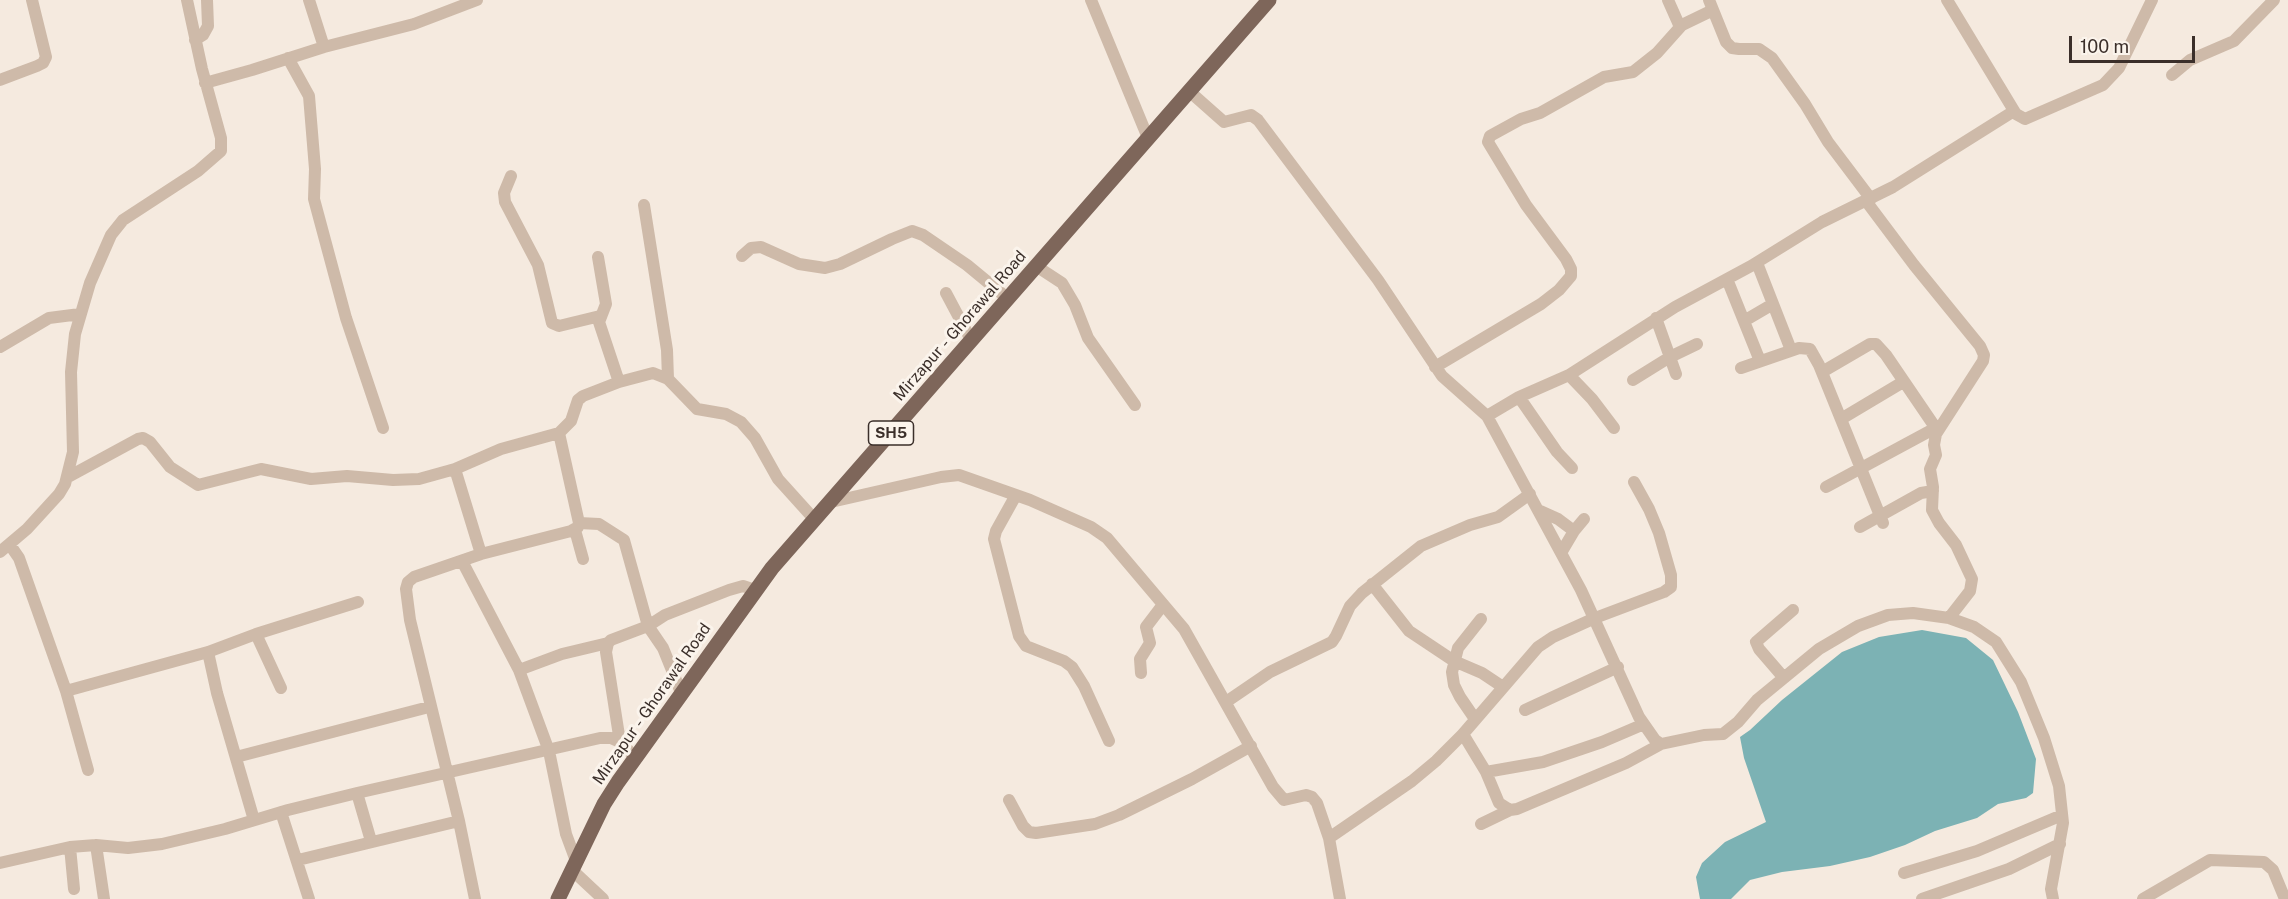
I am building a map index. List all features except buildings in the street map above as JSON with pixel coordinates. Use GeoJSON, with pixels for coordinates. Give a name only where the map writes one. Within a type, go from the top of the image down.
{"type":"FeatureCollection","features":[{"type":"Feature","properties":{"kind":"main road","name":"Mirzapur - Ghorawal Road"},"geometry":{"type":"LineString","coordinates":[[558,899],[604,804],[755,590],[1269,0]]}},
{"type":"Feature","properties":{"kind":"street"},"geometry":{"type":"LineString","coordinates":[[0,80],[37,66],[46,57],[32,0]]}},
{"type":"Feature","properties":{"kind":"street"},"geometry":{"type":"LineString","coordinates":[[88,770],[66,691],[19,558],[5,549],[59,494],[68,477],[74,444],[72,364],[80,314],[98,265],[119,224],[198,171],[221,151],[221,138],[205,82],[187,0]]}},
{"type":"Feature","properties":{"kind":"street"},"geometry":{"type":"LineString","coordinates":[[195,40],[208,26],[207,0]]}},
{"type":"Feature","properties":{"kind":"street"},"geometry":{"type":"LineString","coordinates":[[309,0],[324,47]]}},
{"type":"Feature","properties":{"kind":"street"},"geometry":{"type":"LineString","coordinates":[[205,82],[324,47],[414,24],[477,0]]}},
{"type":"Feature","properties":{"kind":"street"},"geometry":{"type":"LineString","coordinates":[[1091,0],[1148,138]]}},
{"type":"Feature","properties":{"kind":"street"},"geometry":{"type":"LineString","coordinates":[[1668,0],[1680,27]]}},
{"type":"Feature","properties":{"kind":"street"},"geometry":{"type":"LineString","coordinates":[[1947,0],[2014,111],[2020,118],[2028,119],[2103,86],[2119,68],[2152,0]]}},
{"type":"Feature","properties":{"kind":"street"},"geometry":{"type":"LineString","coordinates":[[2172,75],[2190,60],[2235,41],[2274,0]]}},
{"type":"Feature","properties":{"kind":"street"},"geometry":{"type":"LineString","coordinates":[[1435,367],[1541,304],[1559,290],[1570,276],[1571,269],[1566,259],[1526,205],[1488,142],[1488,138],[1521,119],[1550,108],[1605,76],[1633,72],[1656,53],[1685,22],[1711,5],[1729,45],[1739,49],[1759,49],[1772,58],[1920,274],[1980,346],[1984,355],[1983,361],[1938,426],[1934,439],[1936,455],[1930,469],[1933,491],[1932,510],[1956,545],[1972,579],[1970,591],[1949,618]]}},
{"type":"Feature","properties":{"kind":"street"},"geometry":{"type":"LineString","coordinates":[[288,58],[309,96],[315,169],[314,199],[346,318],[383,428]]}},
{"type":"Feature","properties":{"kind":"street"},"geometry":{"type":"LineString","coordinates":[[1190,91],[1224,122],[1251,116],[1258,120],[1378,280],[1435,367],[1458,392],[1487,416],[1595,618],[1644,724],[1655,740],[1662,744]]}},
{"type":"Feature","properties":{"kind":"street"},"geometry":{"type":"LineString","coordinates":[[1487,416],[1519,397],[1569,375],[1656,318],[1757,263],[1822,222],[1918,172],[2014,111]]}},
{"type":"Feature","properties":{"kind":"street"},"geometry":{"type":"LineString","coordinates":[[511,176],[504,193],[505,202],[538,265],[552,323],[559,326],[600,316]]}},
{"type":"Feature","properties":{"kind":"street"},"geometry":{"type":"LineString","coordinates":[[644,205],[667,350],[669,378]]}},
{"type":"Feature","properties":{"kind":"street"},"geometry":{"type":"LineString","coordinates":[[742,256],[751,248],[761,247],[799,264],[825,268],[840,264],[892,238],[912,231],[923,235],[967,265],[1007,298]]}},
{"type":"Feature","properties":{"kind":"street"},"geometry":{"type":"LineString","coordinates":[[597,256],[606,304],[599,322],[619,382]]}},
{"type":"Feature","properties":{"kind":"street"},"geometry":{"type":"LineString","coordinates":[[1757,263],[1791,350]]}},
{"type":"Feature","properties":{"kind":"street"},"geometry":{"type":"LineString","coordinates":[[1036,266],[1062,283],[1075,305],[1088,338],[1135,405]]}},
{"type":"Feature","properties":{"kind":"street"},"geometry":{"type":"LineString","coordinates":[[1727,279],[1760,361]]}},
{"type":"Feature","properties":{"kind":"street"},"geometry":{"type":"LineString","coordinates":[[946,293],[971,340]]}},
{"type":"Feature","properties":{"kind":"street"},"geometry":{"type":"LineString","coordinates":[[1744,321],[1773,304]]}},
{"type":"Feature","properties":{"kind":"street"},"geometry":{"type":"LineString","coordinates":[[0,347],[49,318],[80,314]]}},
{"type":"Feature","properties":{"kind":"street"},"geometry":{"type":"LineString","coordinates":[[1656,318],[1676,374]]}},
{"type":"Feature","properties":{"kind":"street"},"geometry":{"type":"LineString","coordinates":[[1633,380],[1670,357],[1697,344]]}},
{"type":"Feature","properties":{"kind":"street"},"geometry":{"type":"LineString","coordinates":[[1822,372],[1874,344],[1886,355],[1903,382],[1938,426]]}},
{"type":"Feature","properties":{"kind":"street"},"geometry":{"type":"LineString","coordinates":[[1742,368],[1791,350],[1810,349],[1822,372],[1882,519]]}},
{"type":"Feature","properties":{"kind":"street"},"geometry":{"type":"LineString","coordinates":[[68,477],[143,438],[150,442],[170,467],[198,485],[261,469],[310,479],[347,476],[393,480],[419,479],[455,469],[501,449],[559,433],[571,421],[578,399],[619,382],[653,373],[669,378],[697,409],[726,414],[741,422],[755,438],[778,479],[815,520]]}},
{"type":"Feature","properties":{"kind":"street"},"geometry":{"type":"LineString","coordinates":[[1569,375],[1592,399],[1614,428]]}},
{"type":"Feature","properties":{"kind":"street"},"geometry":{"type":"LineString","coordinates":[[1841,419],[1903,382]]}},
{"type":"Feature","properties":{"kind":"street"},"geometry":{"type":"LineString","coordinates":[[1519,397],[1557,452],[1572,468]]}},
{"type":"Feature","properties":{"kind":"street"},"geometry":{"type":"LineString","coordinates":[[1826,487],[1938,426]]}},
{"type":"Feature","properties":{"kind":"street"},"geometry":{"type":"LineString","coordinates":[[559,433],[583,558]]}},
{"type":"Feature","properties":{"kind":"street"},"geometry":{"type":"LineString","coordinates":[[455,469],[481,554]]}},
{"type":"Feature","properties":{"kind":"street"},"geometry":{"type":"LineString","coordinates":[[831,502],[959,475],[1016,495],[1091,527],[1107,538],[1162,606],[1184,629],[1273,787],[1284,800],[1306,795],[1312,797],[1317,803],[1329,838],[1340,899]]}},
{"type":"Feature","properties":{"kind":"street"},"geometry":{"type":"LineString","coordinates":[[1329,838],[1412,781],[1463,734],[1538,647],[1553,637],[1595,618],[1664,592],[1672,584],[1659,533],[1649,508],[1634,482]]}},
{"type":"Feature","properties":{"kind":"street"},"geometry":{"type":"LineString","coordinates":[[1860,527],[1882,519],[1922,494],[1933,491]]}},
{"type":"Feature","properties":{"kind":"street"},"geometry":{"type":"LineString","coordinates":[[1226,702],[1270,672],[1332,642],[1350,606],[1372,585],[1421,546],[1470,525],[1498,517],[1530,494]]}},
{"type":"Feature","properties":{"kind":"street"},"geometry":{"type":"LineString","coordinates":[[1016,495],[994,539],[1019,636],[1026,646],[1064,661],[1072,667],[1084,686],[1109,741]]}},
{"type":"Feature","properties":{"kind":"street"},"geometry":{"type":"LineString","coordinates":[[1538,510],[1558,519],[1574,531]]}},
{"type":"Feature","properties":{"kind":"street"},"geometry":{"type":"LineString","coordinates":[[1561,553],[1584,519]]}},
{"type":"Feature","properties":{"kind":"street"},"geometry":{"type":"LineString","coordinates":[[476,899],[410,620],[406,588],[408,582],[414,577],[481,554],[577,526],[599,524],[624,540],[648,626],[663,648],[682,695]]}},
{"type":"Feature","properties":{"kind":"street"},"geometry":{"type":"LineString","coordinates":[[462,561],[519,670],[549,751],[574,866],[603,899]]}},
{"type":"Feature","properties":{"kind":"street"},"geometry":{"type":"LineString","coordinates":[[1372,585],[1409,631],[1454,661],[1482,673],[1503,687]]}},
{"type":"Feature","properties":{"kind":"street"},"geometry":{"type":"LineString","coordinates":[[519,670],[562,654],[608,643],[648,626],[665,615],[729,590],[743,586],[755,590]]}},
{"type":"Feature","properties":{"kind":"street"},"geometry":{"type":"LineString","coordinates":[[66,691],[208,652],[256,634],[358,602]]}},
{"type":"Feature","properties":{"kind":"street"},"geometry":{"type":"LineString","coordinates":[[1141,673],[1140,659],[1150,643],[1146,627],[1162,606]]}},
{"type":"Feature","properties":{"kind":"street"},"geometry":{"type":"LineString","coordinates":[[1784,678],[1756,642],[1793,610]]}},
{"type":"Feature","properties":{"kind":"street"},"geometry":{"type":"LineString","coordinates":[[1482,824],[1510,810],[1626,764],[1662,744],[1704,735],[1723,734],[1738,723],[1757,700],[1819,649],[1844,632],[1888,615],[1913,613],[1949,618],[1980,630],[1996,642],[2005,653],[2021,682],[2044,738],[2059,786],[2063,824],[2051,889],[2053,899]]}},
{"type":"Feature","properties":{"kind":"street"},"geometry":{"type":"LineString","coordinates":[[1475,719],[1454,685],[1452,672],[1458,648],[1481,619]]}},
{"type":"Feature","properties":{"kind":"street"},"geometry":{"type":"LineString","coordinates":[[256,634],[281,688]]}},
{"type":"Feature","properties":{"kind":"street"},"geometry":{"type":"LineString","coordinates":[[608,643],[606,652],[620,742]]}},
{"type":"Feature","properties":{"kind":"street"},"geometry":{"type":"LineString","coordinates":[[208,652],[217,693],[254,820]]}},
{"type":"Feature","properties":{"kind":"street"},"geometry":{"type":"LineString","coordinates":[[1525,710],[1618,668]]}},
{"type":"Feature","properties":{"kind":"street"},"geometry":{"type":"LineString","coordinates":[[236,757],[429,707]]}},
{"type":"Feature","properties":{"kind":"street"},"geometry":{"type":"LineString","coordinates":[[1486,772],[1543,762],[1602,742],[1644,724]]}},
{"type":"Feature","properties":{"kind":"street"},"geometry":{"type":"LineString","coordinates":[[1463,734],[1486,772],[1499,803],[1510,810]]}},
{"type":"Feature","properties":{"kind":"street"},"geometry":{"type":"LineString","coordinates":[[0,863],[70,847],[96,844],[128,848],[162,844],[357,793],[600,738],[610,738],[620,742],[635,757]]}},
{"type":"Feature","properties":{"kind":"street"},"geometry":{"type":"LineString","coordinates":[[1009,800],[1023,826],[1029,832],[1036,833],[1095,824],[1119,815],[1192,779],[1251,746]]}},
{"type":"Feature","properties":{"kind":"street"},"geometry":{"type":"LineString","coordinates":[[357,793],[371,841]]}},
{"type":"Feature","properties":{"kind":"street"},"geometry":{"type":"LineString","coordinates":[[280,812],[298,860],[309,899]]}},
{"type":"Feature","properties":{"kind":"street"},"geometry":{"type":"LineString","coordinates":[[1904,873],[1977,851],[2062,815]]}},
{"type":"Feature","properties":{"kind":"street"},"geometry":{"type":"LineString","coordinates":[[298,860],[459,821]]}},
{"type":"Feature","properties":{"kind":"street"},"geometry":{"type":"LineString","coordinates":[[96,844],[104,899]]}},
{"type":"Feature","properties":{"kind":"street"},"geometry":{"type":"LineString","coordinates":[[1922,899],[2009,869],[2060,844]]}},
{"type":"Feature","properties":{"kind":"street"},"geometry":{"type":"LineString","coordinates":[[70,847],[74,889]]}},
{"type":"Feature","properties":{"kind":"street"},"geometry":{"type":"LineString","coordinates":[[2143,899],[2210,860],[2265,862],[2273,870],[2285,899]]}},
{"type":"Feature","properties":{"kind":"water"},"geometry":{"type":"Polygon","coordinates":[[[1922,630],[1966,638],[1993,660],[2018,712],[2036,759],[2033,793],[2026,798],[1998,804],[1977,818],[1935,831],[1905,845],[1870,857],[1830,866],[1782,872],[1750,880],[1731,899],[1700,899],[1696,877],[1702,863],[1725,842],[1766,822],[1744,758],[1740,737],[1842,652],[1879,637],[1922,630]]]}}]}
